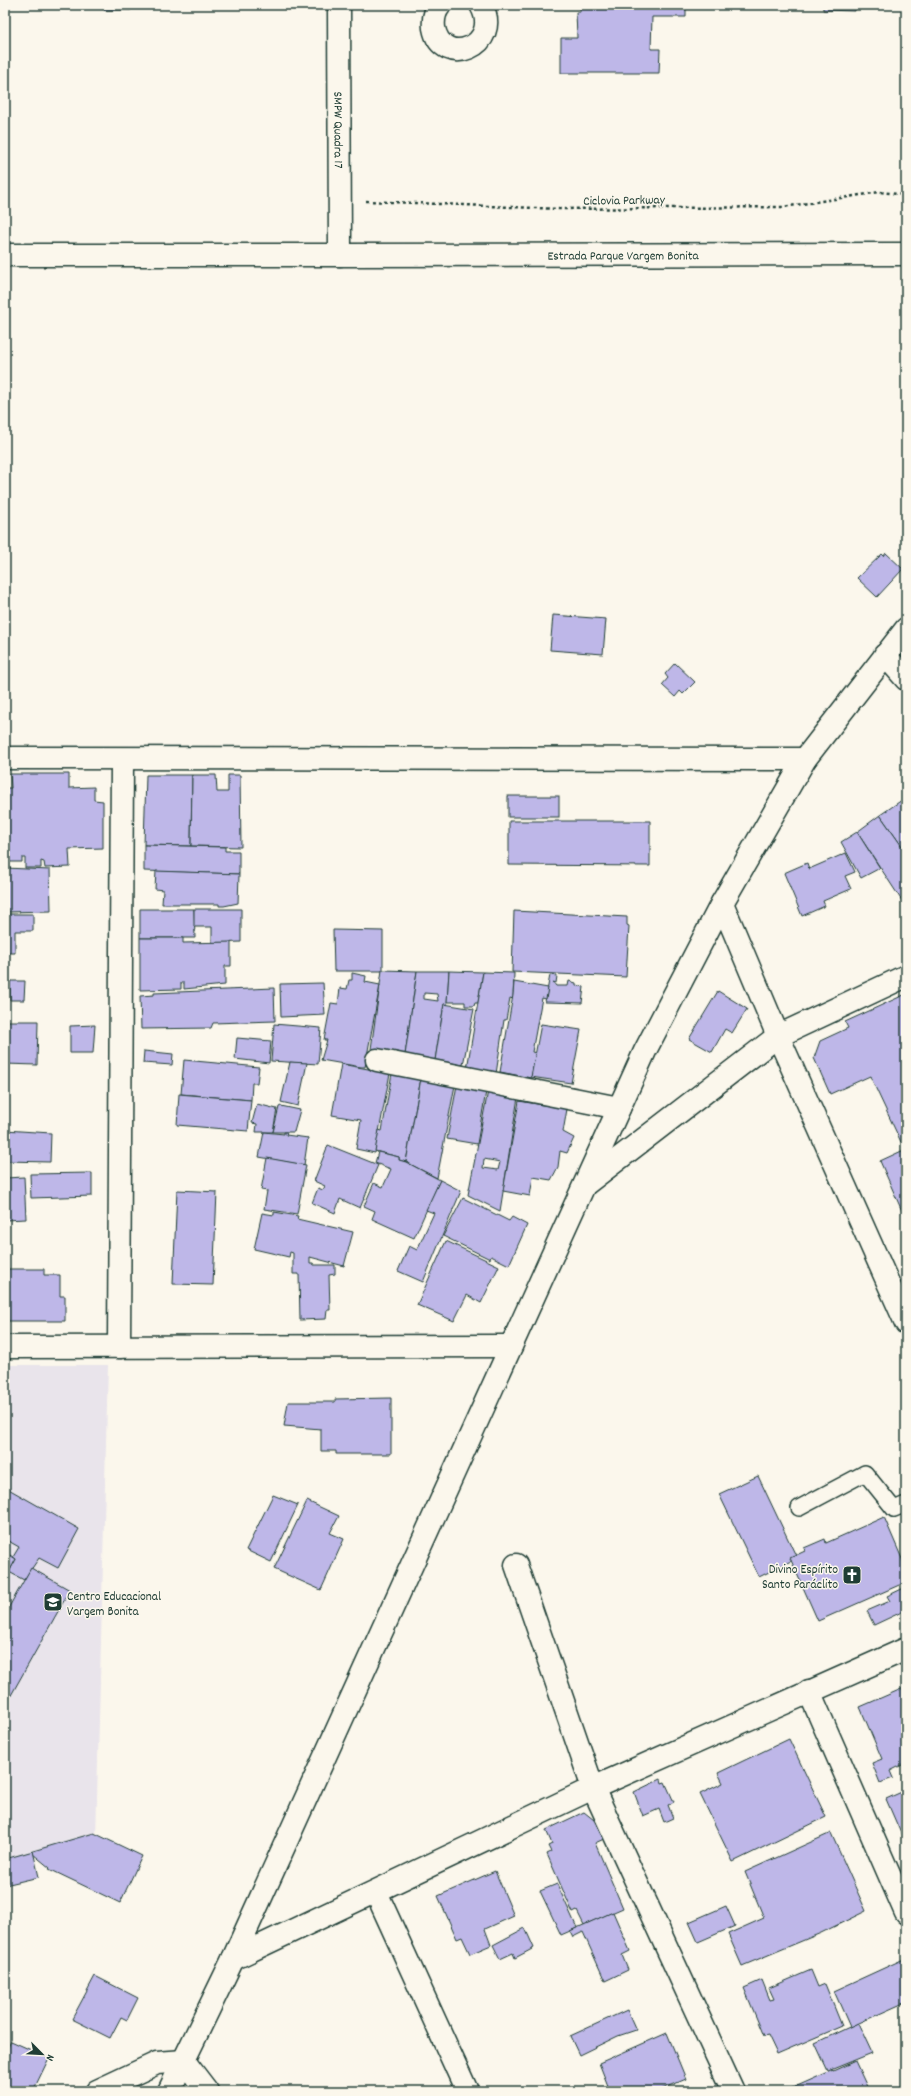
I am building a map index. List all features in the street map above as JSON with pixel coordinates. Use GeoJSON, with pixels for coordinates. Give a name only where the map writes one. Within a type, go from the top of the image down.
{"type":"FeatureCollection","features":[{"type":"Feature","properties":{"kind":"street","name":"SMPW Quadra 17"},"geometry":{"type":"LineString","coordinates":[[339,5],[341,200],[340,255]]}},
{"type":"Feature","properties":{"kind":"street"},"geometry":{"type":"LineString","coordinates":[[440,5],[433,19],[435,33],[445,46],[456,50],[472,48],[483,36],[487,26],[486,14],[481,5]]}},
{"type":"Feature","properties":{"kind":"street","name":"Estrada Parque Vargem Bonita"},"geometry":{"type":"LineString","coordinates":[[5,255],[906,254]]}},
{"type":"Feature","properties":{"kind":"street"},"geometry":{"type":"LineString","coordinates":[[169,2091],[233,1960],[468,1445],[511,1346],[645,1051],[722,903],[806,759],[906,629]]}},
{"type":"Feature","properties":{"kind":"street"},"geometry":{"type":"LineString","coordinates":[[885,655],[906,679]]}},
{"type":"Feature","properties":{"kind":"street"},"geometry":{"type":"LineString","coordinates":[[5,758],[806,759]]}},
{"type":"Feature","properties":{"kind":"street"},"geometry":{"type":"LineString","coordinates":[[119,1347],[122,759]]}},
{"type":"Feature","properties":{"kind":"street"},"geometry":{"type":"LineString","coordinates":[[722,903],[778,1036],[906,1323]]}},
{"type":"Feature","properties":{"kind":"street"},"geometry":{"type":"LineString","coordinates":[[585,1185],[778,1036],[906,976]]}},
{"type":"Feature","properties":{"kind":"street"},"geometry":{"type":"LineString","coordinates":[[377,1060],[619,1108]]}},
{"type":"Feature","properties":{"kind":"street"},"geometry":{"type":"LineString","coordinates":[[5,1347],[511,1346]]}},
{"type":"Feature","properties":{"kind":"street"},"geometry":{"type":"LineString","coordinates":[[516,1565],[593,1788],[733,2091]]}},
{"type":"Feature","properties":{"kind":"street"},"geometry":{"type":"LineString","coordinates":[[233,1960],[593,1788],[906,1648]]}},
{"type":"Feature","properties":{"kind":"street"},"geometry":{"type":"LineString","coordinates":[[809,1691],[906,1913]]}},
{"type":"Feature","properties":{"kind":"street"},"geometry":{"type":"LineString","coordinates":[[376,1892],[467,2091]]}},
{"type":"Feature","properties":{"kind":"street"},"geometry":{"type":"LineString","coordinates":[[97,2091],[156,2063],[184,2061]]}},
{"type":"Feature","properties":{"kind":"street"},"geometry":{"type":"LineString","coordinates":[[184,2061],[207,2091]]}},
{"type":"Feature","properties":{"kind":"lane"},"geometry":{"type":"LineString","coordinates":[[799,1508],[865,1473],[894,1509],[906,1504]]}},
{"type":"Feature","properties":{"kind":"path","name":"Ciclovia Parkway"},"geometry":{"type":"LineString","coordinates":[[341,200],[589,209],[783,207],[880,192],[906,195]]}},
{"type":"Feature","properties":{"kind":"shaded area","name":"Centro Educacional Vargem Bonita"},"geometry":{"type":"Polygon","coordinates":[[[5,1365],[108,1365],[96,1839],[5,1864],[5,1365]]]}},
{"type":"Feature","properties":{"kind":"building"},"geometry":{"type":"Polygon","coordinates":[[[103,5],[131,5],[131,10],[104,10],[103,5]]]}},
{"type":"Feature","properties":{"kind":"building"},"geometry":{"type":"Polygon","coordinates":[[[570,5],[686,5],[686,17],[652,17],[651,49],[660,49],[659,73],[561,73],[561,38],[577,38],[576,12],[580,12],[580,7],[570,7],[570,5]]]}},
{"type":"Feature","properties":{"kind":"building"},"geometry":{"type":"Polygon","coordinates":[[[823,5],[855,5],[855,11],[823,10],[823,5]]]}},
{"type":"Feature","properties":{"kind":"building"},"geometry":{"type":"Polygon","coordinates":[[[886,553],[903,569],[877,597],[857,578],[882,554],[884,556],[886,553]]]}},
{"type":"Feature","properties":{"kind":"building"},"geometry":{"type":"Polygon","coordinates":[[[553,615],[606,619],[603,654],[550,650],[553,615]]]}},
{"type":"Feature","properties":{"kind":"building"},"geometry":{"type":"Polygon","coordinates":[[[675,663],[695,682],[683,694],[680,691],[675,697],[662,685],[668,678],[665,674],[675,663]]]}},
{"type":"Feature","properties":{"kind":"building"},"geometry":{"type":"Polygon","coordinates":[[[10,774],[69,774],[69,788],[94,787],[94,800],[103,801],[103,848],[69,849],[70,867],[45,868],[44,862],[41,861],[41,868],[25,868],[25,858],[22,858],[22,862],[5,862],[5,788],[11,788],[10,774]]]}},
{"type":"Feature","properties":{"kind":"building"},"geometry":{"type":"Polygon","coordinates":[[[146,775],[192,775],[191,846],[144,845],[146,775]]]}},
{"type":"Feature","properties":{"kind":"building"},"geometry":{"type":"Polygon","coordinates":[[[192,775],[216,775],[217,792],[228,792],[228,775],[240,775],[241,847],[191,846],[192,775]]]}},
{"type":"Feature","properties":{"kind":"building"},"geometry":{"type":"Polygon","coordinates":[[[508,796],[559,796],[559,817],[508,817],[508,796]]]}},
{"type":"Feature","properties":{"kind":"building"},"geometry":{"type":"Polygon","coordinates":[[[902,800],[906,805],[906,852],[880,815],[902,800]]]}},
{"type":"Feature","properties":{"kind":"building"},"geometry":{"type":"Polygon","coordinates":[[[880,815],[906,852],[906,907],[857,832],[880,815]]]}},
{"type":"Feature","properties":{"kind":"building"},"geometry":{"type":"Polygon","coordinates":[[[509,821],[650,821],[650,866],[509,865],[509,821]]]}},
{"type":"Feature","properties":{"kind":"building"},"geometry":{"type":"Polygon","coordinates":[[[857,832],[880,868],[861,878],[841,842],[857,832]]]}},
{"type":"Feature","properties":{"kind":"building"},"geometry":{"type":"Polygon","coordinates":[[[144,845],[225,847],[225,851],[239,851],[239,874],[144,871],[144,845]]]}},
{"type":"Feature","properties":{"kind":"building"},"geometry":{"type":"Polygon","coordinates":[[[846,853],[855,872],[845,876],[851,889],[823,901],[825,906],[802,916],[784,873],[807,863],[809,869],[846,853]]]}},
{"type":"Feature","properties":{"kind":"building"},"geometry":{"type":"Polygon","coordinates":[[[5,868],[50,870],[51,911],[5,912],[5,868]]]}},
{"type":"Feature","properties":{"kind":"building"},"geometry":{"type":"Polygon","coordinates":[[[156,871],[239,874],[238,903],[224,906],[219,906],[219,904],[162,904],[163,890],[155,889],[156,871]]]}},
{"type":"Feature","properties":{"kind":"building"},"geometry":{"type":"Polygon","coordinates":[[[140,909],[194,909],[195,938],[140,938],[140,909]]]}},
{"type":"Feature","properties":{"kind":"building"},"geometry":{"type":"Polygon","coordinates":[[[194,909],[241,909],[241,942],[212,943],[212,927],[194,927],[194,909]]]}},
{"type":"Feature","properties":{"kind":"building"},"geometry":{"type":"Polygon","coordinates":[[[514,911],[627,917],[627,925],[629,926],[626,977],[512,972],[514,911]]]}},
{"type":"Feature","properties":{"kind":"building"},"geometry":{"type":"Polygon","coordinates":[[[5,914],[33,914],[33,931],[15,931],[15,953],[5,953],[5,914]]]}},
{"type":"Feature","properties":{"kind":"building"},"geometry":{"type":"Polygon","coordinates":[[[333,930],[383,931],[383,971],[334,971],[333,930]]]}},
{"type":"Feature","properties":{"kind":"building"},"geometry":{"type":"Polygon","coordinates":[[[140,938],[183,938],[183,943],[231,942],[231,966],[225,966],[225,985],[184,989],[184,983],[181,983],[181,989],[140,990],[140,938]]]}},
{"type":"Feature","properties":{"kind":"building"},"geometry":{"type":"Polygon","coordinates":[[[382,970],[417,971],[405,1055],[371,1049],[382,970]]]}},
{"type":"Feature","properties":{"kind":"building"},"geometry":{"type":"Polygon","coordinates":[[[417,971],[449,971],[447,1005],[444,1004],[435,1061],[405,1055],[417,971]],[[424,993],[424,999],[438,1001],[437,994],[424,993]]]}},
{"type":"Feature","properties":{"kind":"building"},"geometry":{"type":"Polygon","coordinates":[[[449,971],[483,972],[478,1003],[475,1003],[474,1006],[465,1006],[465,1002],[447,1002],[449,971]]]}},
{"type":"Feature","properties":{"kind":"building"},"geometry":{"type":"Polygon","coordinates":[[[483,972],[514,973],[513,999],[510,998],[506,1020],[504,1020],[496,1074],[467,1069],[483,972]]]}},
{"type":"Feature","properties":{"kind":"building"},"geometry":{"type":"Polygon","coordinates":[[[352,973],[366,976],[365,982],[380,985],[365,1067],[321,1060],[327,1040],[324,1040],[331,1003],[338,1004],[340,988],[347,989],[349,980],[352,980],[352,973]]]}},
{"type":"Feature","properties":{"kind":"building"},"geometry":{"type":"Polygon","coordinates":[[[550,975],[557,976],[556,983],[553,982],[556,986],[568,986],[569,981],[584,987],[582,1003],[545,1002],[550,975]]]}},
{"type":"Feature","properties":{"kind":"building"},"geometry":{"type":"Polygon","coordinates":[[[10,981],[25,981],[24,1000],[10,1000],[10,981]]]}},
{"type":"Feature","properties":{"kind":"building"},"geometry":{"type":"Polygon","coordinates":[[[514,982],[548,988],[546,999],[542,998],[532,1052],[536,1053],[531,1078],[500,1072],[514,982]]]}},
{"type":"Feature","properties":{"kind":"building"},"geometry":{"type":"Polygon","coordinates":[[[323,983],[325,1015],[281,1017],[280,984],[323,983]]]}},
{"type":"Feature","properties":{"kind":"building"},"geometry":{"type":"Polygon","coordinates":[[[274,988],[275,1021],[213,1023],[211,1028],[141,1029],[140,996],[154,995],[154,993],[274,988]]]}},
{"type":"Feature","properties":{"kind":"building"},"geometry":{"type":"Polygon","coordinates":[[[718,991],[747,1009],[732,1033],[725,1029],[712,1052],[689,1039],[718,991]]]}},
{"type":"Feature","properties":{"kind":"building"},"geometry":{"type":"Polygon","coordinates":[[[906,994],[906,1140],[901,1142],[870,1076],[830,1094],[814,1058],[820,1041],[848,1028],[845,1022],[906,994]]]}},
{"type":"Feature","properties":{"kind":"building"},"geometry":{"type":"Polygon","coordinates":[[[444,1004],[474,1009],[463,1065],[435,1060],[444,1004]]]}},
{"type":"Feature","properties":{"kind":"building"},"geometry":{"type":"Polygon","coordinates":[[[5,1021],[38,1021],[37,1065],[5,1064],[5,1021]]]}},
{"type":"Feature","properties":{"kind":"building"},"geometry":{"type":"Polygon","coordinates":[[[274,1024],[321,1028],[318,1064],[271,1061],[274,1024]]]}},
{"type":"Feature","properties":{"kind":"building"},"geometry":{"type":"Polygon","coordinates":[[[541,1024],[581,1030],[571,1083],[531,1077],[541,1024]]]}},
{"type":"Feature","properties":{"kind":"building"},"geometry":{"type":"Polygon","coordinates":[[[95,1025],[93,1053],[70,1053],[70,1026],[95,1025]]]}},
{"type":"Feature","properties":{"kind":"building"},"geometry":{"type":"Polygon","coordinates":[[[237,1038],[271,1041],[269,1063],[235,1059],[237,1038]]]}},
{"type":"Feature","properties":{"kind":"building"},"geometry":{"type":"Polygon","coordinates":[[[144,1051],[173,1054],[172,1065],[143,1063],[144,1051]]]}},
{"type":"Feature","properties":{"kind":"building"},"geometry":{"type":"Polygon","coordinates":[[[184,1060],[259,1067],[257,1083],[252,1083],[251,1100],[181,1094],[184,1060]]]}},
{"type":"Feature","properties":{"kind":"building"},"geometry":{"type":"Polygon","coordinates":[[[290,1062],[307,1063],[298,1106],[281,1102],[290,1062]]]}},
{"type":"Feature","properties":{"kind":"building"},"geometry":{"type":"Polygon","coordinates":[[[341,1064],[390,1073],[375,1153],[356,1149],[361,1120],[332,1115],[341,1064]]]}},
{"type":"Feature","properties":{"kind":"building"},"geometry":{"type":"Polygon","coordinates":[[[392,1073],[421,1078],[406,1162],[399,1160],[399,1157],[375,1151],[379,1130],[382,1131],[392,1073]]]}},
{"type":"Feature","properties":{"kind":"building"},"geometry":{"type":"Polygon","coordinates":[[[421,1078],[455,1085],[437,1178],[406,1162],[421,1078]]]}},
{"type":"Feature","properties":{"kind":"building"},"geometry":{"type":"Polygon","coordinates":[[[457,1085],[486,1091],[477,1144],[447,1139],[457,1085]]]}},
{"type":"Feature","properties":{"kind":"building"},"geometry":{"type":"Polygon","coordinates":[[[488,1091],[518,1097],[500,1211],[468,1195],[488,1091]],[[484,1159],[483,1168],[498,1170],[500,1162],[484,1159]]]}},
{"type":"Feature","properties":{"kind":"building"},"geometry":{"type":"Polygon","coordinates":[[[179,1094],[251,1100],[248,1131],[177,1125],[179,1094]]]}},
{"type":"Feature","properties":{"kind":"building"},"geometry":{"type":"Polygon","coordinates":[[[519,1101],[567,1109],[563,1132],[574,1138],[567,1153],[560,1151],[558,1167],[551,1180],[533,1177],[530,1196],[503,1191],[519,1101]]]}},
{"type":"Feature","properties":{"kind":"building"},"geometry":{"type":"Polygon","coordinates":[[[257,1104],[277,1109],[273,1132],[256,1132],[257,1124],[252,1123],[257,1104]]]}},
{"type":"Feature","properties":{"kind":"building"},"geometry":{"type":"Polygon","coordinates":[[[281,1106],[300,1110],[294,1132],[273,1132],[279,1107],[281,1106]]]}},
{"type":"Feature","properties":{"kind":"building"},"geometry":{"type":"Polygon","coordinates":[[[5,1130],[51,1133],[50,1162],[5,1161],[5,1130]]]}},
{"type":"Feature","properties":{"kind":"building"},"geometry":{"type":"Polygon","coordinates":[[[264,1132],[284,1134],[284,1132],[287,1132],[286,1135],[308,1138],[304,1165],[259,1157],[264,1132]]]}},
{"type":"Feature","properties":{"kind":"building"},"geometry":{"type":"Polygon","coordinates":[[[328,1145],[378,1165],[360,1208],[340,1199],[335,1213],[312,1203],[318,1188],[323,1190],[325,1186],[314,1181],[328,1145]]]}},
{"type":"Feature","properties":{"kind":"building"},"geometry":{"type":"Polygon","coordinates":[[[906,1149],[906,1220],[880,1161],[906,1149]]]}},
{"type":"Feature","properties":{"kind":"building"},"geometry":{"type":"Polygon","coordinates":[[[378,1152],[399,1157],[399,1160],[406,1162],[440,1180],[414,1238],[372,1219],[375,1211],[364,1206],[374,1183],[383,1187],[391,1169],[375,1163],[378,1152]]]}},
{"type":"Feature","properties":{"kind":"building"},"geometry":{"type":"Polygon","coordinates":[[[267,1158],[306,1165],[297,1214],[264,1209],[267,1191],[261,1190],[267,1158]]]}},
{"type":"Feature","properties":{"kind":"building"},"geometry":{"type":"Polygon","coordinates":[[[92,1173],[92,1196],[31,1198],[30,1174],[92,1173]]]}},
{"type":"Feature","properties":{"kind":"building"},"geometry":{"type":"Polygon","coordinates":[[[24,1177],[26,1219],[5,1220],[5,1178],[24,1177]]]}},
{"type":"Feature","properties":{"kind":"building"},"geometry":{"type":"Polygon","coordinates":[[[440,1180],[461,1191],[423,1282],[398,1271],[409,1246],[417,1250],[434,1213],[426,1210],[440,1180]]]}},
{"type":"Feature","properties":{"kind":"building"},"geometry":{"type":"Polygon","coordinates":[[[177,1190],[217,1192],[213,1285],[173,1284],[177,1190]]]}},
{"type":"Feature","properties":{"kind":"building"},"geometry":{"type":"Polygon","coordinates":[[[463,1198],[509,1221],[512,1217],[527,1225],[509,1265],[491,1256],[490,1259],[443,1236],[463,1198]]]}},
{"type":"Feature","properties":{"kind":"building"},"geometry":{"type":"Polygon","coordinates":[[[274,1212],[298,1216],[297,1219],[353,1232],[344,1266],[310,1257],[310,1263],[313,1263],[314,1265],[335,1265],[335,1274],[329,1275],[330,1310],[327,1310],[326,1319],[300,1320],[299,1274],[293,1274],[293,1253],[290,1252],[289,1257],[254,1249],[262,1213],[274,1215],[274,1212]]]}},
{"type":"Feature","properties":{"kind":"building"},"geometry":{"type":"Polygon","coordinates":[[[446,1241],[499,1266],[481,1303],[467,1295],[454,1321],[417,1305],[446,1241]]]}},
{"type":"Feature","properties":{"kind":"building"},"geometry":{"type":"Polygon","coordinates":[[[5,1269],[44,1269],[44,1275],[60,1275],[60,1296],[65,1296],[65,1321],[5,1321],[5,1269]]]}},
{"type":"Feature","properties":{"kind":"building"},"geometry":{"type":"Polygon","coordinates":[[[391,1398],[391,1454],[336,1454],[336,1451],[321,1451],[321,1429],[284,1426],[288,1402],[335,1402],[335,1399],[391,1398]]]}},
{"type":"Feature","properties":{"kind":"building"},"geometry":{"type":"Polygon","coordinates":[[[758,1476],[797,1558],[759,1577],[719,1494],[758,1476]]]}},
{"type":"Feature","properties":{"kind":"building"},"geometry":{"type":"Polygon","coordinates":[[[5,1487],[79,1529],[58,1568],[39,1558],[24,1580],[9,1572],[16,1559],[13,1557],[19,1547],[5,1539],[5,1487]]]}},
{"type":"Feature","properties":{"kind":"building"},"geometry":{"type":"Polygon","coordinates":[[[273,1495],[298,1505],[271,1562],[246,1550],[273,1495]]]}},
{"type":"Feature","properties":{"kind":"building"},"geometry":{"type":"Polygon","coordinates":[[[307,1501],[339,1516],[330,1533],[344,1539],[321,1590],[274,1569],[307,1501]]]}},
{"type":"Feature","properties":{"kind":"building","name":"Divino Espírito Santo Paráclito"},"geometry":{"type":"Polygon","coordinates":[[[884,1517],[906,1568],[906,1582],[818,1621],[790,1558],[805,1551],[804,1548],[825,1539],[826,1543],[884,1517]]]}},
{"type":"Feature","properties":{"kind":"building"},"geometry":{"type":"Polygon","coordinates":[[[5,1552],[16,1559],[5,1579],[5,1552]]]}},
{"type":"Feature","properties":{"kind":"building"},"geometry":{"type":"Polygon","coordinates":[[[31,1568],[70,1590],[5,1706],[5,1614],[31,1568]]]}},
{"type":"Feature","properties":{"kind":"building"},"geometry":{"type":"Polygon","coordinates":[[[906,1587],[906,1610],[874,1625],[867,1611],[890,1601],[887,1596],[906,1587]]]}},
{"type":"Feature","properties":{"kind":"building"},"geometry":{"type":"Polygon","coordinates":[[[906,1687],[906,1763],[890,1771],[893,1778],[880,1783],[872,1763],[882,1759],[860,1707],[906,1687]]]}},
{"type":"Feature","properties":{"kind":"building"},"geometry":{"type":"Polygon","coordinates":[[[789,1739],[826,1817],[733,1862],[700,1794],[723,1783],[718,1773],[789,1739]]]}},
{"type":"Feature","properties":{"kind":"building"},"geometry":{"type":"Polygon","coordinates":[[[661,1779],[662,1783],[665,1782],[674,1802],[668,1805],[673,1818],[664,1822],[659,1809],[643,1816],[634,1792],[661,1779]]]}},
{"type":"Feature","properties":{"kind":"building"},"geometry":{"type":"Polygon","coordinates":[[[906,1790],[906,1845],[886,1799],[906,1790]]]}},
{"type":"Feature","properties":{"kind":"building"},"geometry":{"type":"Polygon","coordinates":[[[584,1812],[594,1820],[604,1839],[595,1843],[623,1908],[584,1925],[577,1911],[573,1913],[547,1854],[551,1852],[548,1846],[552,1844],[546,1830],[584,1812]]]}},
{"type":"Feature","properties":{"kind":"building"},"geometry":{"type":"Polygon","coordinates":[[[94,1833],[142,1856],[120,1903],[49,1869],[50,1868],[33,1854],[33,1851],[94,1833]]]}},
{"type":"Feature","properties":{"kind":"building"},"geometry":{"type":"Polygon","coordinates":[[[831,1833],[866,1911],[821,1933],[742,1966],[728,1934],[764,1918],[745,1872],[831,1833]]]}},
{"type":"Feature","properties":{"kind":"building"},"geometry":{"type":"Polygon","coordinates":[[[33,1851],[39,1877],[5,1885],[5,1859],[33,1851]]]}},
{"type":"Feature","properties":{"kind":"building"},"geometry":{"type":"Polygon","coordinates":[[[495,1871],[514,1916],[485,1929],[491,1945],[470,1954],[462,1937],[457,1939],[438,1896],[495,1871]]]}},
{"type":"Feature","properties":{"kind":"building"},"geometry":{"type":"Polygon","coordinates":[[[557,1884],[577,1928],[561,1935],[540,1891],[557,1884]]]}},
{"type":"Feature","properties":{"kind":"building"},"geometry":{"type":"Polygon","coordinates":[[[726,1906],[735,1926],[698,1942],[689,1922],[726,1906]]]}},
{"type":"Feature","properties":{"kind":"building"},"geometry":{"type":"Polygon","coordinates":[[[613,1912],[630,1951],[622,1955],[628,1970],[605,1981],[583,1932],[573,1937],[570,1931],[613,1912]]]}},
{"type":"Feature","properties":{"kind":"building"},"geometry":{"type":"Polygon","coordinates":[[[525,1928],[534,1948],[515,1958],[513,1953],[500,1959],[493,1945],[525,1928]]]}},
{"type":"Feature","properties":{"kind":"building"},"geometry":{"type":"Polygon","coordinates":[[[906,1958],[906,2002],[850,2027],[834,1991],[906,1958]]]}},
{"type":"Feature","properties":{"kind":"building"},"geometry":{"type":"Polygon","coordinates":[[[811,1970],[818,1987],[825,1984],[842,2026],[777,2054],[768,2035],[764,2036],[744,1988],[762,1980],[770,2000],[774,1999],[769,1988],[811,1970]]]}},
{"type":"Feature","properties":{"kind":"building"},"geometry":{"type":"Polygon","coordinates":[[[95,1976],[138,1998],[127,2020],[121,2017],[110,2038],[72,2019],[95,1976]]]}},
{"type":"Feature","properties":{"kind":"building"},"geometry":{"type":"Polygon","coordinates":[[[627,2010],[636,2030],[618,2036],[579,2055],[570,2036],[627,2010]]]}},
{"type":"Feature","properties":{"kind":"building"},"geometry":{"type":"Polygon","coordinates":[[[858,2023],[872,2053],[828,2071],[815,2043],[858,2023]]]}},
{"type":"Feature","properties":{"kind":"building"},"geometry":{"type":"Polygon","coordinates":[[[667,2033],[686,2079],[658,2091],[610,2091],[599,2063],[667,2033]]]}},
{"type":"Feature","properties":{"kind":"building"},"geometry":{"type":"Polygon","coordinates":[[[11,2041],[49,2058],[33,2091],[5,2091],[5,2053],[11,2041]]]}},
{"type":"Feature","properties":{"kind":"building"},"geometry":{"type":"Polygon","coordinates":[[[855,2061],[869,2091],[786,2091],[833,2070],[855,2061]]]}},
{"type":"Feature","properties":{"kind":"place","name":"Divino Espírito Santo Paráclito"},"geometry":{"type":"Point","coordinates":[852,1575]}},
{"type":"Feature","properties":{"kind":"place","name":"Centro Educacional Vargem Bonita"},"geometry":{"type":"Point","coordinates":[53,1602]}}]}
